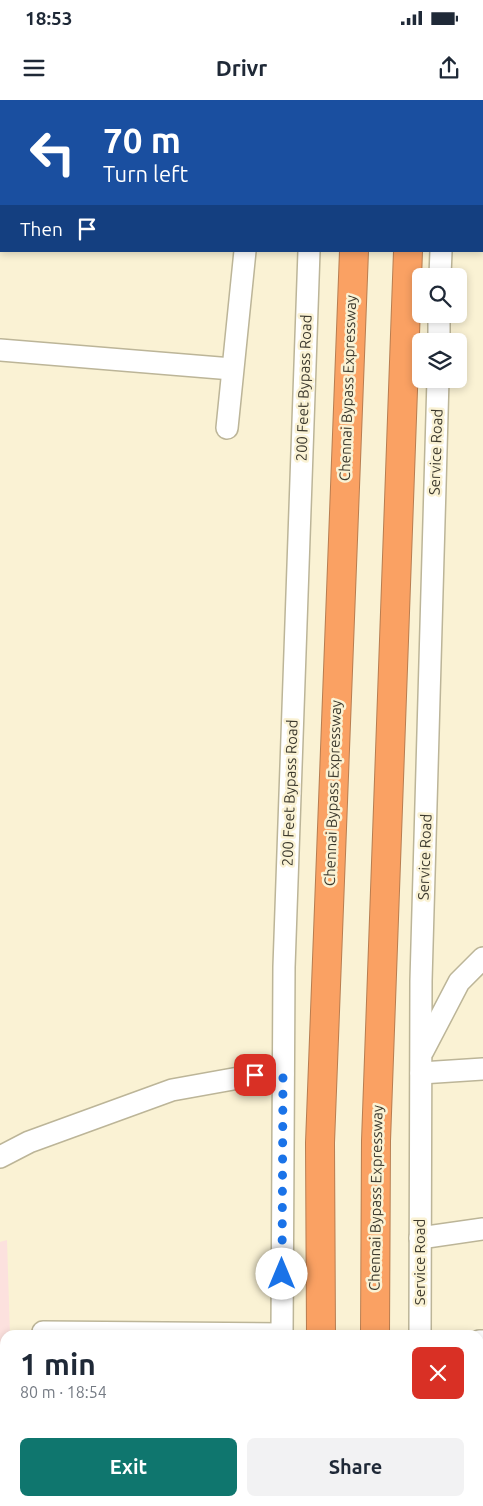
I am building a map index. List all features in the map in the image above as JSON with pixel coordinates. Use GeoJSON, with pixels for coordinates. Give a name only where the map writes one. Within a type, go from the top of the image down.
{"type":"FeatureCollection","features":[{"type":"Feature","properties":{"kind":"highway","name":"Chennai Bypass Expressway"},"geometry":{"type":"LineString","coordinates":[[321,1330],[320,1143],[354,252]]}},
{"type":"Feature","properties":{"kind":"highway","name":"Chennai Bypass Expressway"},"geometry":{"type":"LineString","coordinates":[[375,1330],[376,1141],[408,252]]}},
{"type":"Feature","properties":{"kind":"street"},"geometry":{"type":"LineString","coordinates":[[227,428],[245,252]]}},
{"type":"Feature","properties":{"kind":"street","name":"200 Feet Bypass Road"},"geometry":{"type":"LineString","coordinates":[[282,1330],[284,968],[309,252]]}},
{"type":"Feature","properties":{"kind":"street"},"geometry":{"type":"LineString","coordinates":[[440,268],[441,252]]}},
{"type":"Feature","properties":{"kind":"street"},"geometry":{"type":"LineString","coordinates":[[0,350],[232,369]]}},
{"type":"Feature","properties":{"kind":"street","name":"Service Road"},"geometry":{"type":"LineString","coordinates":[[420,1330],[421,1064],[438,388]]}},
{"type":"Feature","properties":{"kind":"street"},"geometry":{"type":"LineString","coordinates":[[483,958],[459,982],[421,1064],[483,1069]]}},
{"type":"Feature","properties":{"kind":"street"},"geometry":{"type":"LineString","coordinates":[[0,1157],[29,1142],[172,1090],[272,1072],[283,1074]]}},
{"type":"Feature","properties":{"kind":"street"},"geometry":{"type":"LineString","coordinates":[[420,1238],[483,1229]]}},
{"type":"Feature","properties":{"kind":"shaded area"},"geometry":{"type":"Polygon","coordinates":[[[7,1240],[10,1330],[0,1330],[0,1242],[7,1240]]]}},
{"type":"Feature","properties":{"kind":"route"},"geometry":{"type":"LineString","coordinates":[[255,1075],[272,1072],[283,1074],[282,1274]]}}]}
